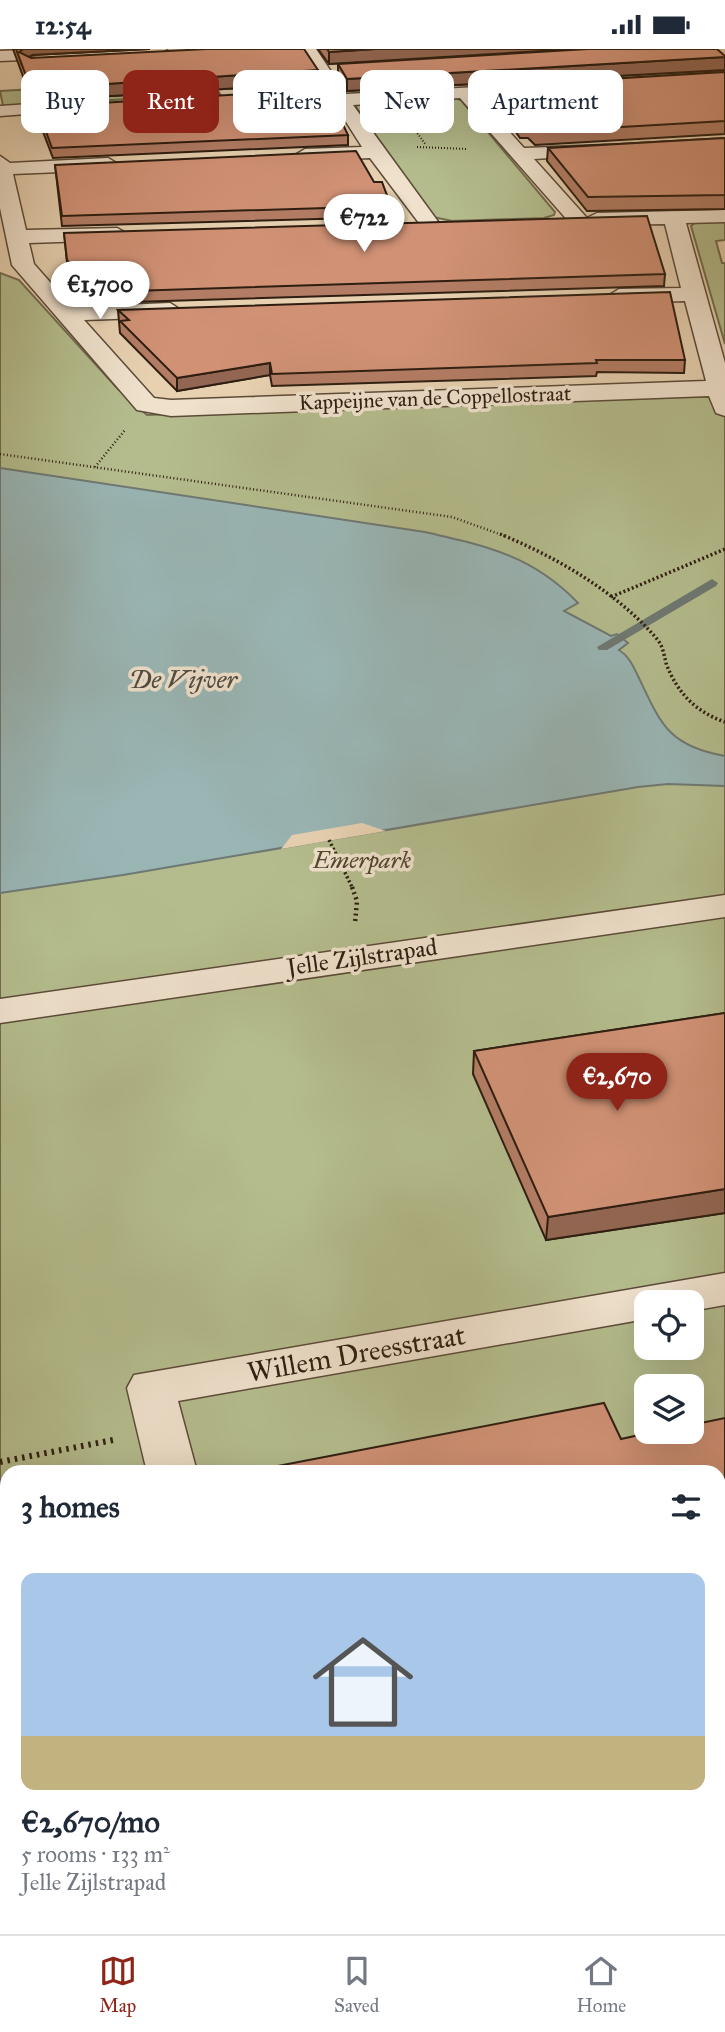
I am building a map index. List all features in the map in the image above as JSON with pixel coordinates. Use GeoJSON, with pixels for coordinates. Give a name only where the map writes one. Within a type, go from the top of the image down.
{"type":"FeatureCollection","features":[{"type":"Feature","properties":{"kind":"street"},"geometry":{"type":"LineString","coordinates":[[308,49],[322,70]]}},
{"type":"Feature","properties":{"kind":"street"},"geometry":{"type":"LineString","coordinates":[[0,56],[164,52]]}},
{"type":"Feature","properties":{"kind":"street"},"geometry":{"type":"LineString","coordinates":[[464,92],[578,219]]}},
{"type":"Feature","properties":{"kind":"street"},"geometry":{"type":"LineString","coordinates":[[346,95],[468,92]]}},
{"type":"Feature","properties":{"kind":"street"},"geometry":{"type":"LineString","coordinates":[[0,111],[110,104]]}},
{"type":"Feature","properties":{"kind":"street"},"geometry":{"type":"LineString","coordinates":[[346,106],[375,152],[429,223]]}},
{"type":"Feature","properties":{"kind":"street"},"geometry":{"type":"LineString","coordinates":[[520,153],[618,148]]}},
{"type":"Feature","properties":{"kind":"street"},"geometry":{"type":"LineString","coordinates":[[281,156],[375,152]]}},
{"type":"Feature","properties":{"kind":"street"},"geometry":{"type":"LineString","coordinates":[[126,163],[1,171],[18,237],[11,265],[64,314],[146,405]]}},
{"type":"Feature","properties":{"kind":"street"},"geometry":{"type":"LineString","coordinates":[[551,220],[725,216]]}},
{"type":"Feature","properties":{"kind":"street"},"geometry":{"type":"LineString","coordinates":[[674,219],[723,395]]}},
{"type":"Feature","properties":{"kind":"street"},"geometry":{"type":"LineString","coordinates":[[398,224],[456,222]]}},
{"type":"Feature","properties":{"kind":"street"},"geometry":{"type":"LineString","coordinates":[[18,237],[144,233]]}},
{"type":"Feature","properties":{"kind":"street"},"geometry":{"type":"LineString","coordinates":[[601,297],[695,294]]}},
{"type":"Feature","properties":{"kind":"street"},"geometry":{"type":"LineString","coordinates":[[64,314],[189,310]]}},
{"type":"Feature","properties":{"kind":"street","name":"Kappeijne van de Coppellostraat"},"geometry":{"type":"LineString","coordinates":[[146,405],[171,408],[723,395]]}},
{"type":"Feature","properties":{"kind":"street","name":"Jelle Zijlstrapad"},"geometry":{"type":"LineString","coordinates":[[0,1011],[725,906]]}},
{"type":"Feature","properties":{"kind":"street"},"geometry":{"type":"LineString","coordinates":[[704,1293],[725,1289]]}},
{"type":"Feature","properties":{"kind":"street","name":"Willem Dreesstraat"},"geometry":{"type":"LineString","coordinates":[[167,1451],[151,1388],[634,1305]]}},
{"type":"Feature","properties":{"kind":"path"},"geometry":{"type":"LineString","coordinates":[[94,467],[146,405]]}},
{"type":"Feature","properties":{"kind":"path"},"geometry":{"type":"LineString","coordinates":[[0,454],[452,517],[486,525],[527,545],[611,597],[658,640],[677,690],[690,706],[725,722]]}},
{"type":"Feature","properties":{"kind":"path"},"geometry":{"type":"LineString","coordinates":[[611,597],[725,549]]}},
{"type":"Feature","properties":{"kind":"path"},"geometry":{"type":"LineString","coordinates":[[330,840],[357,901],[356,933],[364,957]]}},
{"type":"Feature","properties":{"kind":"path"},"geometry":{"type":"LineString","coordinates":[[0,1462],[167,1451]]}},
{"type":"Feature","properties":{"kind":"green space"},"geometry":{"type":"Polygon","coordinates":[[[123,84],[123,99],[109,100],[109,85],[123,84]]]}},
{"type":"Feature","properties":{"kind":"green space"},"geometry":{"type":"Polygon","coordinates":[[[21,90],[21,105],[3,106],[0,91],[21,90]]]}},
{"type":"Feature","properties":{"kind":"green space"},"geometry":{"type":"Polygon","coordinates":[[[454,98],[461,100],[468,108],[468,133],[489,133],[555,212],[554,215],[544,218],[452,221],[433,217],[374,133],[454,133],[454,98]]]}},
{"type":"Feature","properties":{"kind":"green space"},"geometry":{"type":"Polygon","coordinates":[[[725,220],[725,240],[716,241],[722,263],[725,263],[725,344],[691,226],[696,222],[725,220]]]}},
{"type":"Feature","properties":{"kind":"green space","name":"Emerpark"},"geometry":{"type":"Polygon","coordinates":[[[0,273],[19,280],[117,388],[147,415],[662,396],[725,397],[725,1465],[0,1465],[0,273]]]}},
{"type":"Feature","properties":{"kind":"water","name":"De Vijver"},"geometry":{"type":"Polygon","coordinates":[[[0,468],[425,532],[469,542],[508,555],[544,574],[578,603],[564,611],[611,636],[617,634],[628,643],[619,650],[630,661],[653,707],[669,730],[691,746],[725,756],[725,786],[668,784],[638,787],[123,875],[0,893],[0,468]]]}},
{"type":"Feature","properties":{"kind":"pier"},"geometry":{"type":"Polygon","coordinates":[[[362,823],[386,831],[281,849],[292,835],[362,823]]]}},
{"type":"Feature","properties":{"kind":"building"},"geometry":{"type":"Polygon","coordinates":[[[16,49],[23,49],[19,52],[31,58],[207,49],[304,49],[318,70],[233,70],[233,76],[219,77],[219,70],[123,70],[123,83],[109,84],[109,70],[24,70],[16,49]]]}},
{"type":"Feature","properties":{"kind":"building"},"geometry":{"type":"Polygon","coordinates":[[[327,49],[375,49],[329,52],[327,49]]]}},
{"type":"Feature","properties":{"kind":"building"},"geometry":{"type":"Polygon","coordinates":[[[588,49],[717,49],[725,56],[454,73],[454,70],[360,70],[360,78],[347,79],[346,70],[342,70],[338,64],[588,49]]]}},
{"type":"Feature","properties":{"kind":"building"},"geometry":{"type":"Polygon","coordinates":[[[725,72],[725,121],[623,127],[623,78],[725,72]]]}},
{"type":"Feature","properties":{"kind":"building"},"geometry":{"type":"Polygon","coordinates":[[[233,95],[233,133],[346,133],[346,131],[348,135],[52,148],[47,133],[109,133],[109,103],[123,102],[123,133],[219,133],[219,96],[233,95]]]}},
{"type":"Feature","properties":{"kind":"building"},"geometry":{"type":"Polygon","coordinates":[[[725,138],[725,195],[588,197],[548,148],[725,138]]]}},
{"type":"Feature","properties":{"kind":"building"},"geometry":{"type":"Polygon","coordinates":[[[356,151],[374,182],[382,182],[391,206],[62,216],[55,165],[356,151]]]}},
{"type":"Feature","properties":{"kind":"building"},"geometry":{"type":"Polygon","coordinates":[[[647,216],[665,274],[100,292],[67,260],[64,233],[647,216]]]}},
{"type":"Feature","properties":{"kind":"building"},"geometry":{"type":"Polygon","coordinates":[[[670,292],[685,360],[596,360],[597,363],[272,374],[270,363],[177,378],[120,321],[129,320],[118,310],[670,292]]]}},
{"type":"Feature","properties":{"kind":"building"},"geometry":{"type":"Polygon","coordinates":[[[725,1013],[725,1189],[548,1217],[474,1051],[725,1013]]]}},
{"type":"Feature","properties":{"kind":"building"},"geometry":{"type":"Polygon","coordinates":[[[604,1403],[621,1439],[634,1436],[634,1444],[704,1444],[704,1422],[725,1418],[725,1465],[283,1465],[604,1403]]]}},
{"type":"Feature","properties":{"kind":"waterway"},"geometry":{"type":"LineString","coordinates":[[603,647],[712,583]]}}]}
